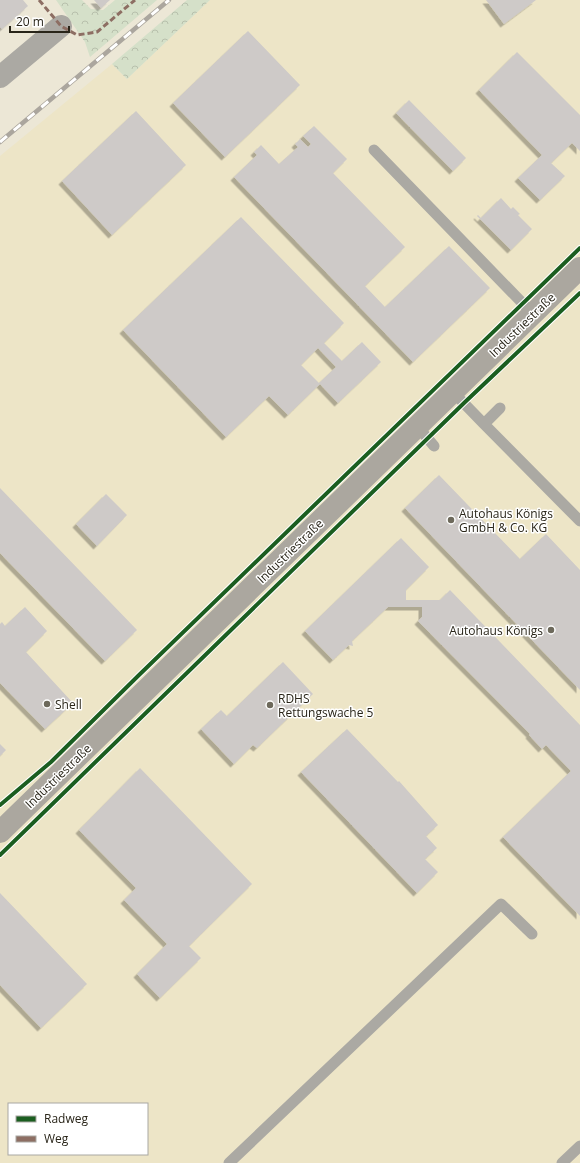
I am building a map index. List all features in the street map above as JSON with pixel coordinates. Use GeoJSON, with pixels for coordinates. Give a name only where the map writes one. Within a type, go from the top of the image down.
{"type":"FeatureCollection","features":[{"type":"Feature","properties":{"kind":"street"},"geometry":{"type":"LineString","coordinates":[[1,76],[61,26]]}},
{"type":"Feature","properties":{"kind":"street","name":"Industriestraße"},"geometry":{"type":"LineString","coordinates":[[0,832],[580,268]]}},
{"type":"Feature","properties":{"kind":"lane"},"geometry":{"type":"LineString","coordinates":[[374,150],[533,314]]}},
{"type":"Feature","properties":{"kind":"lane"},"geometry":{"type":"LineString","coordinates":[[453,392],[580,521]]}},
{"type":"Feature","properties":{"kind":"lane"},"geometry":{"type":"LineString","coordinates":[[484,424],[500,408]]}},
{"type":"Feature","properties":{"kind":"lane"},"geometry":{"type":"LineString","coordinates":[[418,427],[434,446]]}},
{"type":"Feature","properties":{"kind":"lane"},"geometry":{"type":"LineString","coordinates":[[229,1163],[501,904],[532,934]]}},
{"type":"Feature","properties":{"kind":"lane"},"geometry":{"type":"LineString","coordinates":[[562,1163],[580,1146]]}},
{"type":"Feature","properties":{"kind":"shaded area"},"geometry":{"type":"Polygon","coordinates":[[[210,0],[580,0],[580,1163],[0,1163],[0,156],[112,64],[127,79],[210,0]]]}},
{"type":"Feature","properties":{"kind":"green space"},"geometry":{"type":"Polygon","coordinates":[[[56,0],[82,0],[91,9],[103,10],[115,0],[157,0],[90,57],[85,42],[56,0]]]}},
{"type":"Feature","properties":{"kind":"green space"},"geometry":{"type":"Polygon","coordinates":[[[187,0],[210,0],[127,79],[112,64],[187,0]]]}},
{"type":"Feature","properties":{"kind":"building"},"geometry":{"type":"Polygon","coordinates":[[[0,0],[23,0],[28,6],[2,29],[0,27],[0,0]]]}},
{"type":"Feature","properties":{"kind":"building"},"geometry":{"type":"Polygon","coordinates":[[[94,0],[110,0],[101,8],[94,0]]]}},
{"type":"Feature","properties":{"kind":"building"},"geometry":{"type":"Polygon","coordinates":[[[486,0],[536,0],[504,24],[486,0]]]}},
{"type":"Feature","properties":{"kind":"building"},"geometry":{"type":"Polygon","coordinates":[[[248,31],[300,85],[225,157],[173,103],[248,31]]]}},
{"type":"Feature","properties":{"kind":"building"},"geometry":{"type":"Polygon","coordinates":[[[517,52],[580,115],[580,151],[572,143],[551,163],[565,176],[540,200],[518,178],[542,155],[479,90],[517,52]]]}},
{"type":"Feature","properties":{"kind":"building"},"geometry":{"type":"Polygon","coordinates":[[[409,100],[466,158],[453,171],[396,113],[409,100]]]}},
{"type":"Feature","properties":{"kind":"building"},"geometry":{"type":"Polygon","coordinates":[[[136,111],[186,165],[112,235],[62,181],[136,111]]]}},
{"type":"Feature","properties":{"kind":"building"},"geometry":{"type":"Polygon","coordinates":[[[314,126],[347,159],[333,173],[405,247],[365,286],[385,307],[449,246],[490,288],[413,362],[234,177],[257,155],[254,152],[261,145],[279,164],[298,147],[295,144],[300,139],[308,147],[311,144],[303,136],[314,126]]]}},
{"type":"Feature","properties":{"kind":"building"},"geometry":{"type":"Polygon","coordinates":[[[501,198],[511,209],[513,207],[520,214],[518,215],[532,229],[511,250],[477,216],[478,215],[481,218],[501,198]]]}},
{"type":"Feature","properties":{"kind":"building"},"geometry":{"type":"Polygon","coordinates":[[[241,217],[344,323],[324,343],[342,361],[362,342],[381,362],[338,403],[320,384],[288,415],[269,396],[226,437],[123,330],[241,217]],[[318,348],[301,365],[319,383],[336,367],[318,348]]]}},
{"type":"Feature","properties":{"kind":"building","name":"Autohaus Königs"},"geometry":{"type":"Polygon","coordinates":[[[439,475],[520,559],[546,534],[580,570],[580,690],[405,508],[439,475]]]}},
{"type":"Feature","properties":{"kind":"building"},"geometry":{"type":"Polygon","coordinates":[[[0,488],[137,630],[105,661],[0,553],[0,488]]]}},
{"type":"Feature","properties":{"kind":"building"},"geometry":{"type":"Polygon","coordinates":[[[106,494],[127,515],[97,546],[76,524],[106,494]]]}},
{"type":"Feature","properties":{"kind":"building"},"geometry":{"type":"Polygon","coordinates":[[[401,538],[429,567],[406,590],[406,600],[440,600],[450,590],[580,725],[580,916],[503,837],[571,771],[546,745],[542,749],[529,735],[530,734],[418,621],[422,617],[422,607],[388,607],[352,641],[353,646],[349,645],[333,660],[305,631],[401,538]]]}},
{"type":"Feature","properties":{"kind":"building"},"geometry":{"type":"Polygon","coordinates":[[[25,607],[47,631],[26,652],[73,703],[45,729],[0,683],[0,624],[2,622],[5,626],[25,607]]]}},
{"type":"Feature","properties":{"kind":"building","name":"RDHS Rettungswache 5"},"geometry":{"type":"Polygon","coordinates":[[[283,662],[313,694],[257,748],[253,745],[234,764],[201,729],[221,710],[227,716],[283,662]]]}},
{"type":"Feature","properties":{"kind":"building"},"geometry":{"type":"Polygon","coordinates":[[[347,729],[398,782],[399,781],[438,825],[426,836],[437,848],[425,859],[438,872],[417,893],[301,772],[347,729]]]}},
{"type":"Feature","properties":{"kind":"building"},"geometry":{"type":"Polygon","coordinates":[[[0,744],[6,750],[0,756],[0,744]]]}},
{"type":"Feature","properties":{"kind":"building"},"geometry":{"type":"Polygon","coordinates":[[[140,768],[252,884],[189,946],[201,958],[160,998],[137,974],[167,944],[124,900],[136,888],[79,830],[140,768]]]}},
{"type":"Feature","properties":{"kind":"building"},"geometry":{"type":"Polygon","coordinates":[[[0,893],[87,984],[41,1028],[0,985],[0,893]]]}},
{"type":"Feature","properties":{"kind":"railway"},"geometry":{"type":"LineString","coordinates":[[0,142],[169,0]]}},
{"type":"Feature","properties":{"kind":"marked path"},"geometry":{"type":"LineString","coordinates":[[39,0],[61,26],[77,35],[97,32],[135,0]]}},
{"type":"Feature","properties":{"kind":"cycle path"},"geometry":{"type":"LineString","coordinates":[[0,805],[51,762],[580,248]]}},
{"type":"Feature","properties":{"kind":"cycle path"},"geometry":{"type":"LineString","coordinates":[[0,855],[464,403],[580,293]]}},
{"type":"Feature","properties":{"kind":"place","name":"Autohaus Königs GmbH & Co. KG"},"geometry":{"type":"Point","coordinates":[451,520]}},
{"type":"Feature","properties":{"kind":"place","name":"Autohaus Königs"},"geometry":{"type":"Point","coordinates":[551,630]}},
{"type":"Feature","properties":{"kind":"place","name":"Shell"},"geometry":{"type":"Point","coordinates":[47,704]}},
{"type":"Feature","properties":{"kind":"place","name":"RDHS Rettungswache 5"},"geometry":{"type":"Point","coordinates":[270,705]}}]}
